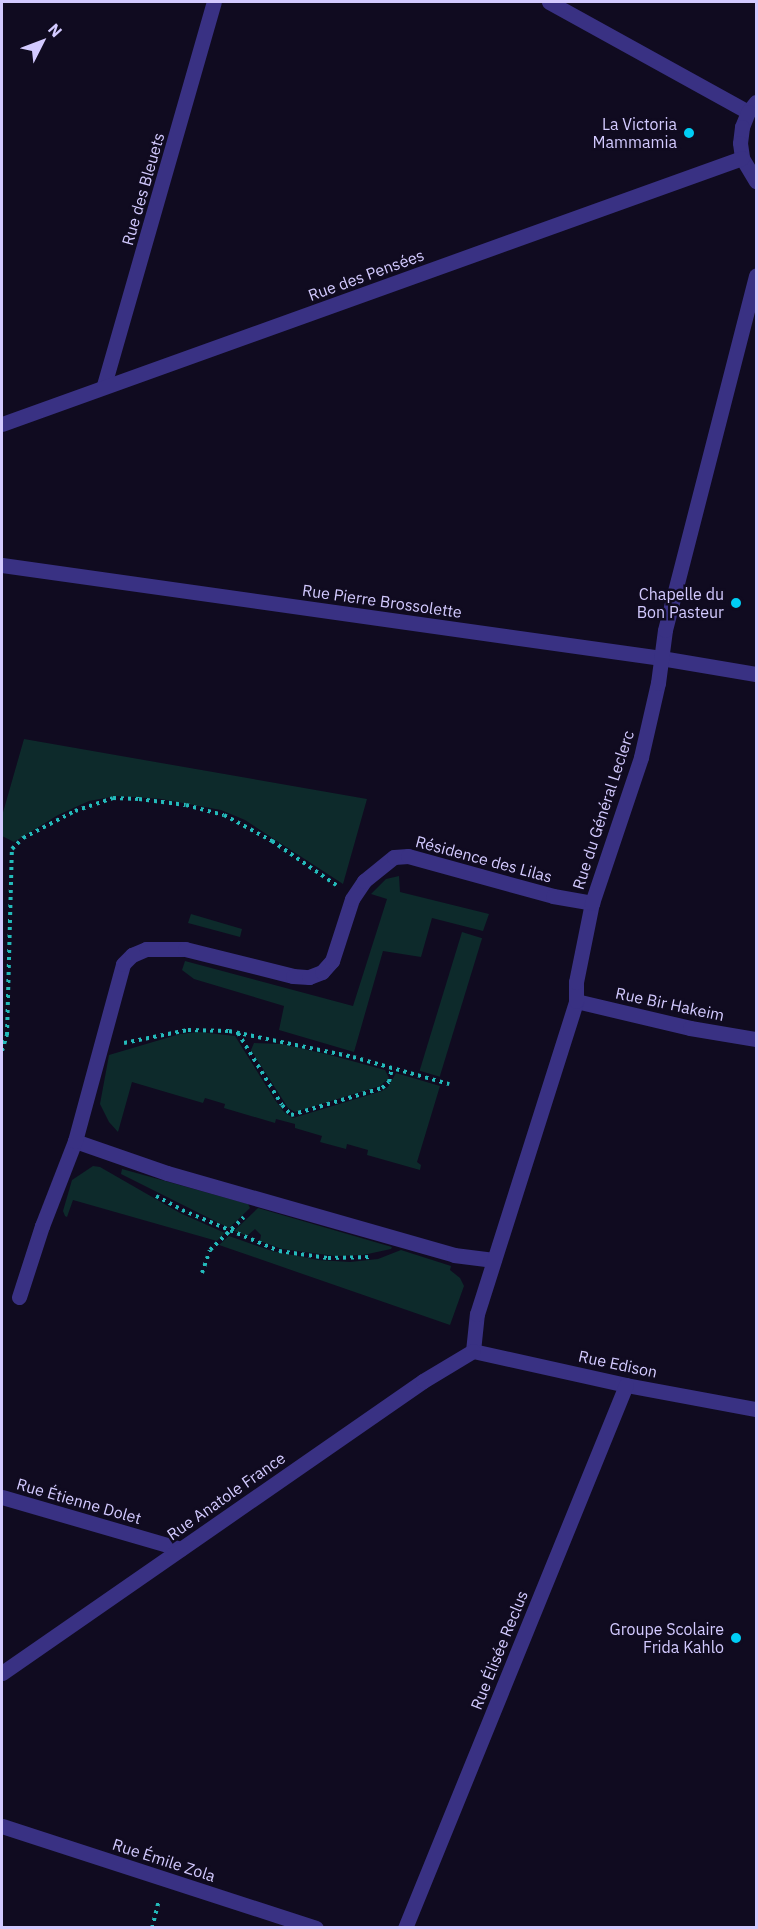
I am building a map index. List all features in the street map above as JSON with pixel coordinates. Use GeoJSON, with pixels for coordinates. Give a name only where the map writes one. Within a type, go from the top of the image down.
{"type":"FeatureCollection","features":[{"type":"Feature","properties":{"kind":"street","name":"Rue des Bleuets"},"geometry":{"type":"LineString","coordinates":[[104,385],[214,2]]}},
{"type":"Feature","properties":{"kind":"street"},"geometry":{"type":"LineString","coordinates":[[549,2],[752,107],[742,127],[742,158],[756,181]]}},
{"type":"Feature","properties":{"kind":"street","name":"Rue des Pensées"},"geometry":{"type":"LineString","coordinates":[[2,424],[104,385],[180,361],[742,158]]}},
{"type":"Feature","properties":{"kind":"street","name":"Rue du Général Leclerc"},"geometry":{"type":"LineString","coordinates":[[474,1351],[477,1314],[576,1001],[576,982],[592,903],[641,757],[658,683],[665,630],[756,275]]}},
{"type":"Feature","properties":{"kind":"street","name":"Rue Pierre Brossolette"},"geometry":{"type":"LineString","coordinates":[[2,565],[661,658],[756,674]]}},
{"type":"Feature","properties":{"kind":"street","name":"Résidence des Lilas"},"geometry":{"type":"LineString","coordinates":[[19,1297],[42,1226],[75,1141],[123,964],[132,955],[146,949],[185,949],[293,976],[309,977],[322,972],[332,961],[354,897],[364,880],[394,857],[408,856],[553,896],[592,903]]}},
{"type":"Feature","properties":{"kind":"street","name":"Rue Bir Hakeim"},"geometry":{"type":"LineString","coordinates":[[576,1001],[690,1028],[756,1039]]}},
{"type":"Feature","properties":{"kind":"street"},"geometry":{"type":"LineString","coordinates":[[75,1141],[167,1173],[454,1255],[494,1260]]}},
{"type":"Feature","properties":{"kind":"street","name":"Rue Edison"},"geometry":{"type":"LineString","coordinates":[[474,1351],[626,1385],[756,1409]]}},
{"type":"Feature","properties":{"kind":"street","name":"Rue Anatole France"},"geometry":{"type":"LineString","coordinates":[[2,1673],[423,1381],[474,1351]]}},
{"type":"Feature","properties":{"kind":"street","name":"Rue Élisée Reclus"},"geometry":{"type":"LineString","coordinates":[[405,1928],[626,1385]]}},
{"type":"Feature","properties":{"kind":"street","name":"Rue Étienne Dolet"},"geometry":{"type":"LineString","coordinates":[[2,1497],[181,1549]]}},
{"type":"Feature","properties":{"kind":"street","name":"Rue Émile Zola"},"geometry":{"type":"LineString","coordinates":[[2,1826],[316,1928]]}},
{"type":"Feature","properties":{"kind":"path"},"geometry":{"type":"LineString","coordinates":[[2,1051],[7,1035],[12,849],[23,838],[75,811],[113,798],[186,805],[224,815],[272,841],[354,897]]}},
{"type":"Feature","properties":{"kind":"path"},"geometry":{"type":"LineString","coordinates":[[100,1049],[160,1034],[188,1030],[238,1033],[297,1044],[449,1084]]}},
{"type":"Feature","properties":{"kind":"path"},"geometry":{"type":"LineString","coordinates":[[238,1033],[282,1105],[291,1115],[382,1088],[389,1082],[392,1068]]}},
{"type":"Feature","properties":{"kind":"path"},"geometry":{"type":"LineString","coordinates":[[154,1194],[230,1231],[279,1251],[328,1258],[388,1254],[400,1250],[405,1241]]}},
{"type":"Feature","properties":{"kind":"path"},"geometry":{"type":"LineString","coordinates":[[202,1273],[210,1250],[261,1200]]}},
{"type":"Feature","properties":{"kind":"green space"},"geometry":{"type":"Polygon","coordinates":[[[24,739],[367,799],[343,884],[245,820],[221,810],[161,799],[117,796],[89,801],[58,815],[14,842],[2,836],[2,816],[24,739]]]}},
{"type":"Feature","properties":{"kind":"green space"},"geometry":{"type":"Polygon","coordinates":[[[399,876],[400,892],[489,914],[483,931],[432,918],[421,957],[383,951],[354,1052],[279,1030],[284,1006],[194,979],[182,970],[185,961],[353,1006],[387,899],[371,894],[386,879],[399,876]]]}},
{"type":"Feature","properties":{"kind":"green space"},"geometry":{"type":"Polygon","coordinates":[[[191,914],[242,929],[240,937],[188,923],[191,914]]]}},
{"type":"Feature","properties":{"kind":"green space"},"geometry":{"type":"Polygon","coordinates":[[[462,932],[482,938],[440,1077],[420,1071],[462,932]]]}},
{"type":"Feature","properties":{"kind":"green space"},"geometry":{"type":"Polygon","coordinates":[[[199,1032],[235,1036],[275,1100],[284,1112],[293,1118],[382,1091],[388,1087],[396,1073],[440,1086],[417,1162],[421,1165],[420,1170],[367,1155],[368,1150],[347,1144],[346,1149],[320,1142],[322,1136],[295,1128],[295,1124],[276,1119],[275,1123],[224,1108],[225,1104],[205,1098],[203,1103],[132,1082],[118,1132],[109,1122],[100,1104],[109,1055],[180,1034],[199,1032]]]}},
{"type":"Feature","properties":{"kind":"green space"},"geometry":{"type":"Polygon","coordinates":[[[254,1043],[282,1044],[330,1055],[385,1070],[389,1078],[380,1086],[295,1112],[288,1108],[251,1050],[254,1043]]]}},
{"type":"Feature","properties":{"kind":"green space"},"geometry":{"type":"Polygon","coordinates":[[[93,1166],[100,1167],[180,1213],[225,1233],[217,1241],[73,1200],[67,1217],[65,1216],[63,1211],[72,1180],[93,1166]]]}},
{"type":"Feature","properties":{"kind":"green space"},"geometry":{"type":"Polygon","coordinates":[[[122,1169],[248,1204],[250,1208],[229,1228],[121,1174],[122,1169]]]}},
{"type":"Feature","properties":{"kind":"green space"},"geometry":{"type":"Polygon","coordinates":[[[258,1208],[392,1247],[363,1255],[335,1256],[282,1249],[260,1241],[261,1235],[255,1229],[247,1236],[234,1231],[258,1208]]]}},
{"type":"Feature","properties":{"kind":"green space"},"geometry":{"type":"Polygon","coordinates":[[[229,1236],[272,1251],[318,1260],[350,1262],[378,1259],[401,1250],[451,1266],[450,1270],[460,1278],[464,1286],[450,1325],[219,1245],[229,1236]]]}},
{"type":"Feature","properties":{"kind":"place","name":"La Victoria Mammamia"},"geometry":{"type":"Point","coordinates":[689,133]}},
{"type":"Feature","properties":{"kind":"place","name":"Chapelle du Bon Pasteur"},"geometry":{"type":"Point","coordinates":[736,603]}},
{"type":"Feature","properties":{"kind":"place","name":"Groupe Scolaire Frida Kahlo"},"geometry":{"type":"Point","coordinates":[736,1638]}}]}
